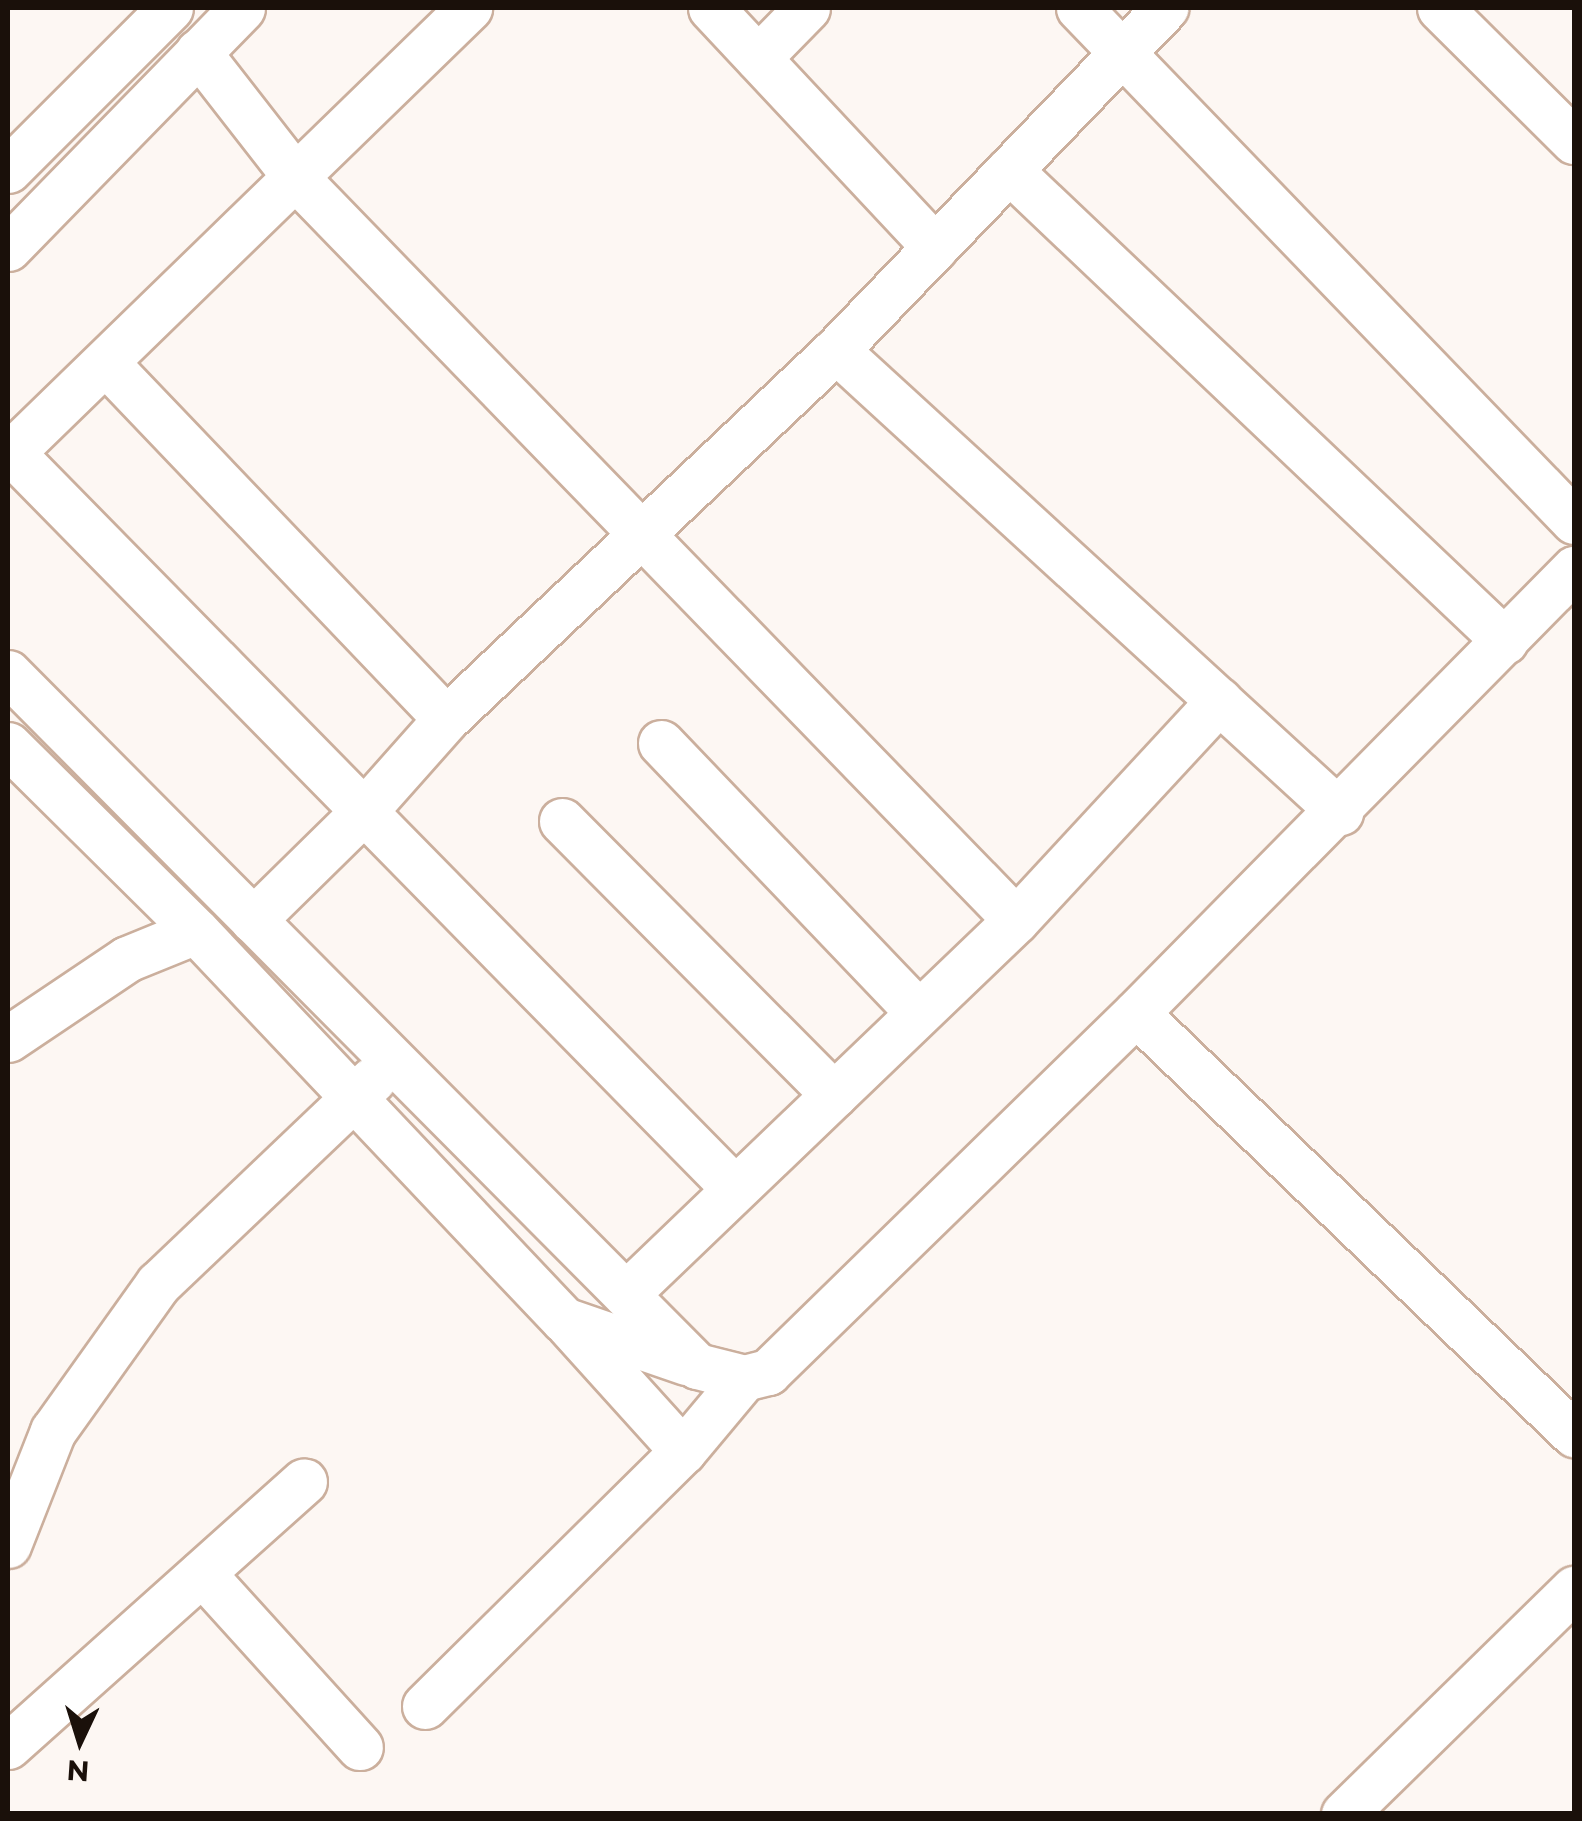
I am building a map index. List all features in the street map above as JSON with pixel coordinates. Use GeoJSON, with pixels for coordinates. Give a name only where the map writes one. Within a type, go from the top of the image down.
{"type":"FeatureCollection","features":[{"type":"Feature","properties":{"kind":"street"},"geometry":{"type":"LineString","coordinates":[[8,248],[242,8]]}},
{"type":"Feature","properties":{"kind":"street"},"geometry":{"type":"LineString","coordinates":[[470,8],[106,363],[10,451],[735,1190]]}},
{"type":"Feature","properties":{"kind":"street"},"geometry":{"type":"LineString","coordinates":[[711,8],[935,247]]}},
{"type":"Feature","properties":{"kind":"street"},"geometry":{"type":"LineString","coordinates":[[758,58],[807,8]]}},
{"type":"Feature","properties":{"kind":"street"},"geometry":{"type":"LineString","coordinates":[[1079,8],[1574,521]]}},
{"type":"Feature","properties":{"kind":"street"},"geometry":{"type":"LineString","coordinates":[[253,920],[366,810],[446,720],[836,350],[1165,8]]}},
{"type":"Feature","properties":{"kind":"street"},"geometry":{"type":"LineString","coordinates":[[1440,8],[1574,141]]}},
{"type":"Feature","properties":{"kind":"street"},"geometry":{"type":"LineString","coordinates":[[8,170],[153,13]]}},
{"type":"Feature","properties":{"kind":"street"},"geometry":{"type":"LineString","coordinates":[[198,52],[297,179],[1016,920]]}},
{"type":"Feature","properties":{"kind":"street"},"geometry":{"type":"LineString","coordinates":[[1009,170],[1504,641]]}},
{"type":"Feature","properties":{"kind":"street"},"geometry":{"type":"LineString","coordinates":[[836,350],[1340,812]]}},
{"type":"Feature","properties":{"kind":"street"},"geometry":{"type":"LineString","coordinates":[[106,363],[446,720]]}},
{"type":"Feature","properties":{"kind":"street"},"geometry":{"type":"LineString","coordinates":[[564,1320],[744,1378],[768,1372],[1340,812],[1574,569]]}},
{"type":"Feature","properties":{"kind":"street"},"geometry":{"type":"LineString","coordinates":[[8,673],[697,1366]]}},
{"type":"Feature","properties":{"kind":"street"},"geometry":{"type":"LineString","coordinates":[[626,1294],[1016,920],[1219,701]]}},
{"type":"Feature","properties":{"kind":"street"},"geometry":{"type":"LineString","coordinates":[[661,743],[919,1013]]}},
{"type":"Feature","properties":{"kind":"street"},"geometry":{"type":"LineString","coordinates":[[8,745],[196,931],[564,1320],[682,1451]]}},
{"type":"Feature","properties":{"kind":"street"},"geometry":{"type":"LineString","coordinates":[[562,821],[834,1095]]}},
{"type":"Feature","properties":{"kind":"street"},"geometry":{"type":"LineString","coordinates":[[8,1040],[128,959],[196,931]]}},
{"type":"Feature","properties":{"kind":"street"},"geometry":{"type":"LineString","coordinates":[[1136,1013],[1574,1434]]}},
{"type":"Feature","properties":{"kind":"street"},"geometry":{"type":"LineString","coordinates":[[8,1546],[52,1431],[158,1284],[393,1060]]}},
{"type":"Feature","properties":{"kind":"street"},"geometry":{"type":"LineString","coordinates":[[425,1706],[682,1451],[744,1378]]}},
{"type":"Feature","properties":{"kind":"street"},"geometry":{"type":"LineString","coordinates":[[8,1746],[304,1481]]}},
{"type":"Feature","properties":{"kind":"street"},"geometry":{"type":"LineString","coordinates":[[202,1573],[360,1747]]}},
{"type":"Feature","properties":{"kind":"street"},"geometry":{"type":"LineString","coordinates":[[1344,1814],[1574,1589]]}}]}
